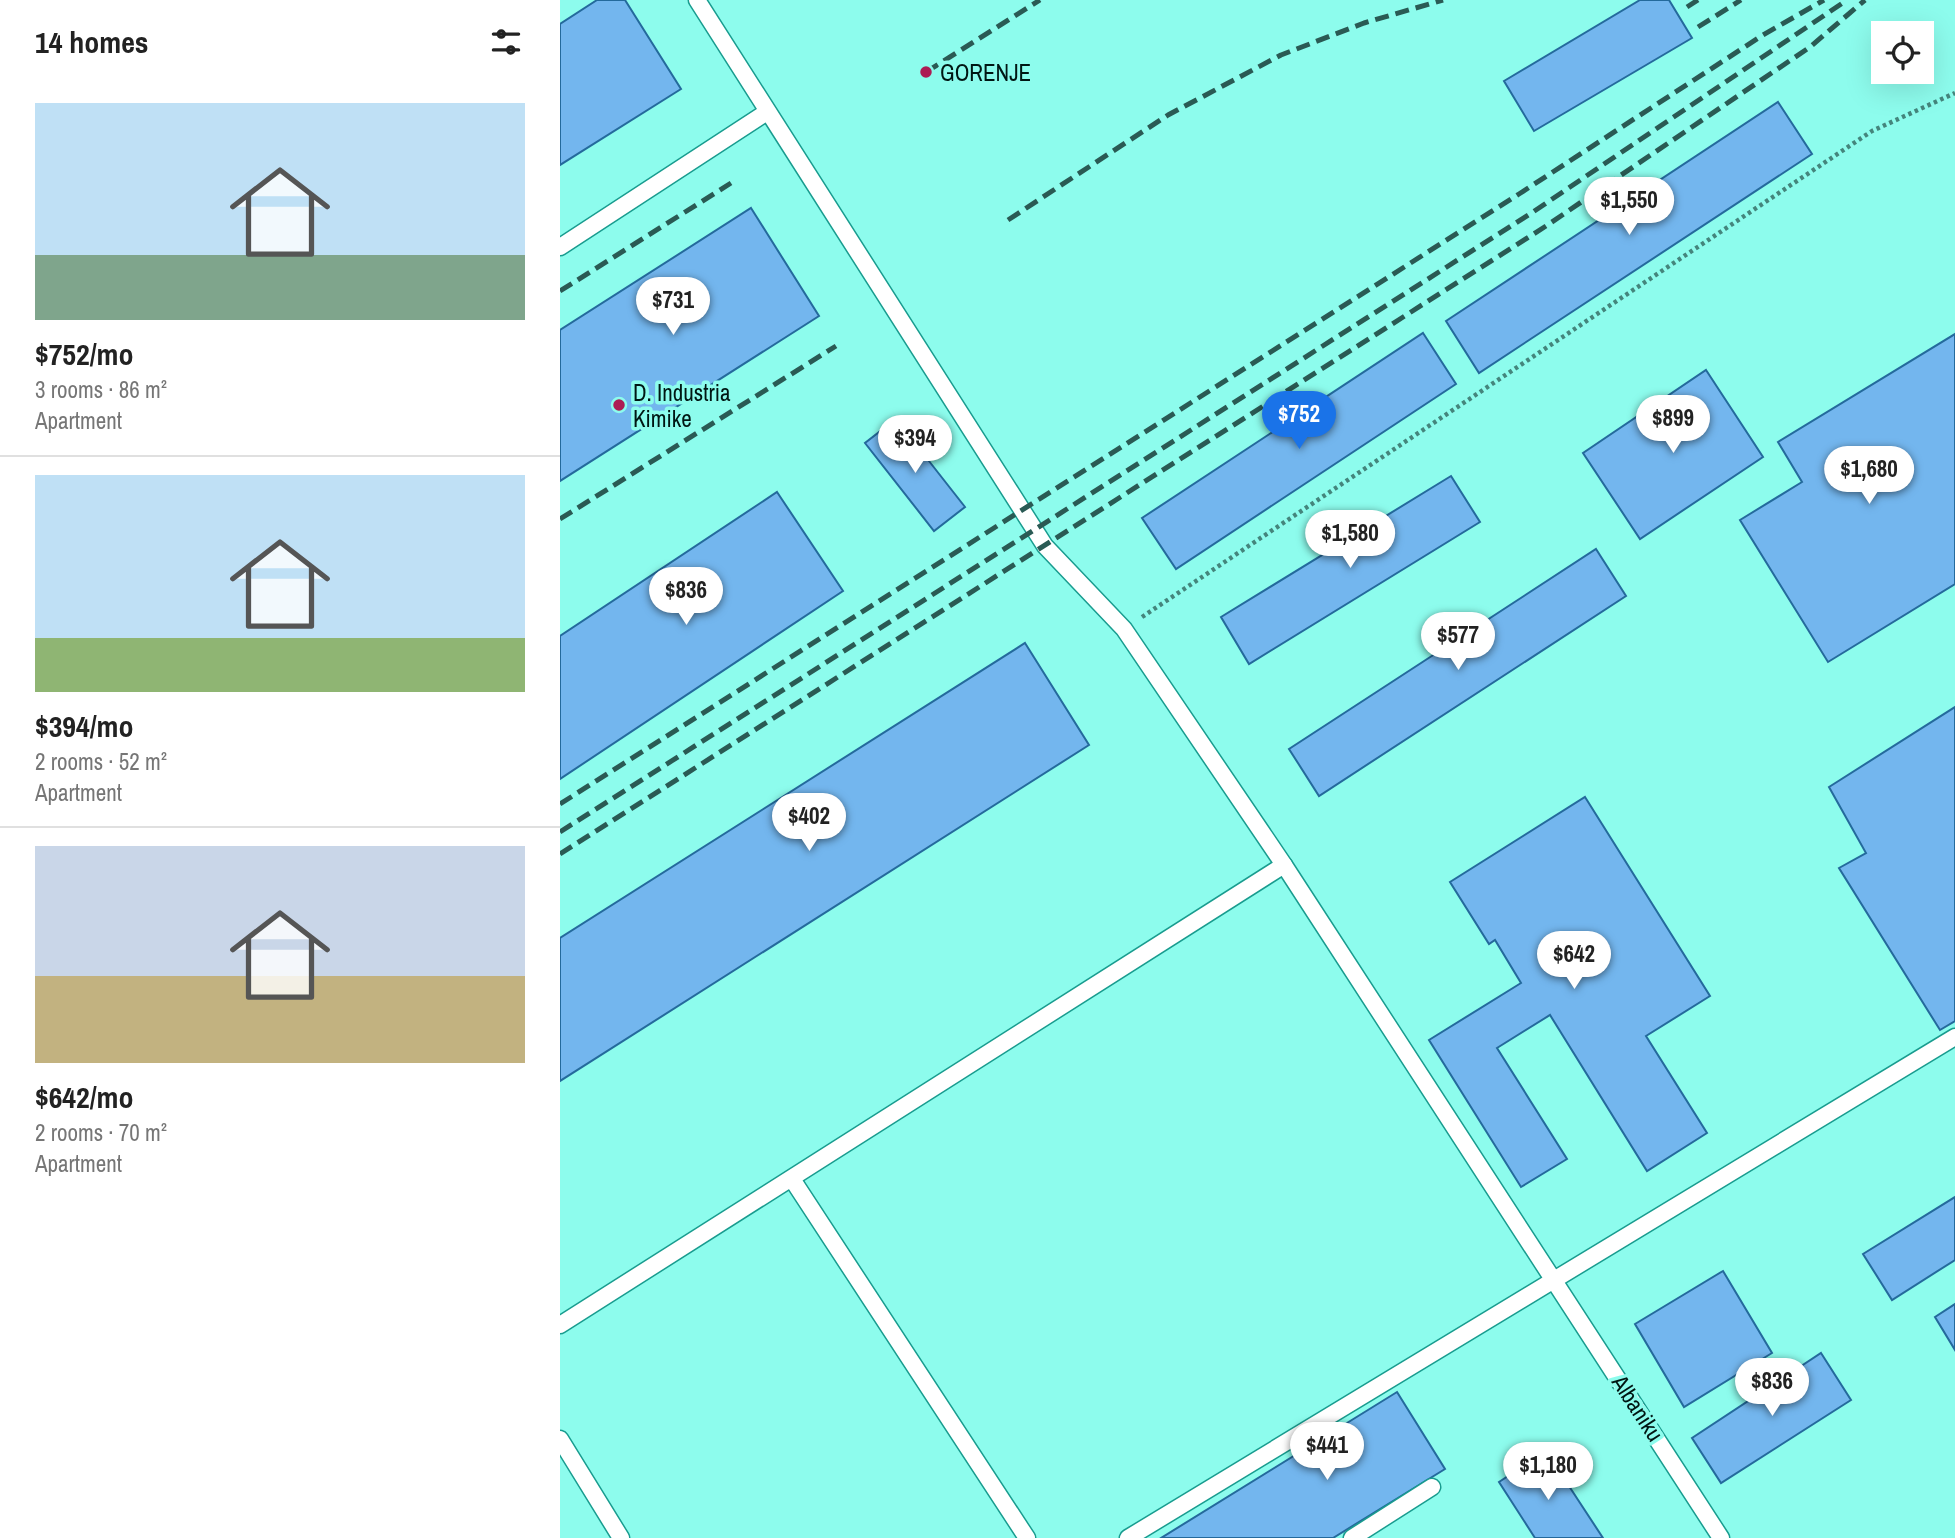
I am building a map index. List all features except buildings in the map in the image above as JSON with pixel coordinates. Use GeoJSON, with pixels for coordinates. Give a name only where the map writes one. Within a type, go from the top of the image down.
{"type":"FeatureCollection","features":[{"type":"Feature","properties":{"kind":"lane","name":"Albaniku"},"geometry":{"type":"LineString","coordinates":[[697,0],[1045,546],[1124,629],[1284,864],[1721,1538]]}},
{"type":"Feature","properties":{"kind":"lane"},"geometry":{"type":"LineString","coordinates":[[560,247],[767,112]]}},
{"type":"Feature","properties":{"kind":"lane"},"geometry":{"type":"LineString","coordinates":[[560,1325],[1284,864]]}},
{"type":"Feature","properties":{"kind":"lane"},"geometry":{"type":"LineString","coordinates":[[1128,1538],[1955,1037]]}},
{"type":"Feature","properties":{"kind":"lane"},"geometry":{"type":"LineString","coordinates":[[792,1179],[1027,1538]]}},
{"type":"Feature","properties":{"kind":"lane"},"geometry":{"type":"LineString","coordinates":[[560,1439],[621,1538]]}},
{"type":"Feature","properties":{"kind":"lane"},"geometry":{"type":"LineString","coordinates":[[1352,1538],[1432,1486]]}},
{"type":"Feature","properties":{"kind":"path"},"geometry":{"type":"LineString","coordinates":[[1124,629],[1872,131],[1955,93]]}},
{"type":"Feature","properties":{"kind":"railway"},"geometry":{"type":"LineString","coordinates":[[926,72],[1040,0]]}},
{"type":"Feature","properties":{"kind":"railway"},"geometry":{"type":"LineString","coordinates":[[1008,220],[1168,115],[1281,55],[1364,23],[1443,0]]}},
{"type":"Feature","properties":{"kind":"railway"},"geometry":{"type":"LineString","coordinates":[[1687,7],[1698,0]]}},
{"type":"Feature","properties":{"kind":"railway"},"geometry":{"type":"LineString","coordinates":[[1698,27],[1741,0]]}},
{"type":"Feature","properties":{"kind":"railway"},"geometry":{"type":"LineString","coordinates":[[560,804],[1519,194],[1763,35],[1824,0]]}},
{"type":"Feature","properties":{"kind":"railway"},"geometry":{"type":"LineString","coordinates":[[560,832],[1533,212],[1847,0]]}},
{"type":"Feature","properties":{"kind":"railway"},"geometry":{"type":"LineString","coordinates":[[560,854],[1546,226],[1810,47],[1865,0]]}},
{"type":"Feature","properties":{"kind":"railway"},"geometry":{"type":"LineString","coordinates":[[560,291],[731,183]]}},
{"type":"Feature","properties":{"kind":"railway"},"geometry":{"type":"LineString","coordinates":[[560,519],[836,346]]}},
{"type":"Feature","properties":{"kind":"place","name":"GORENJE"},"geometry":{"type":"Point","coordinates":[926,72]}},
{"type":"Feature","properties":{"kind":"place","name":"D. Industria Kimike"},"geometry":{"type":"Point","coordinates":[619,405]}}]}
